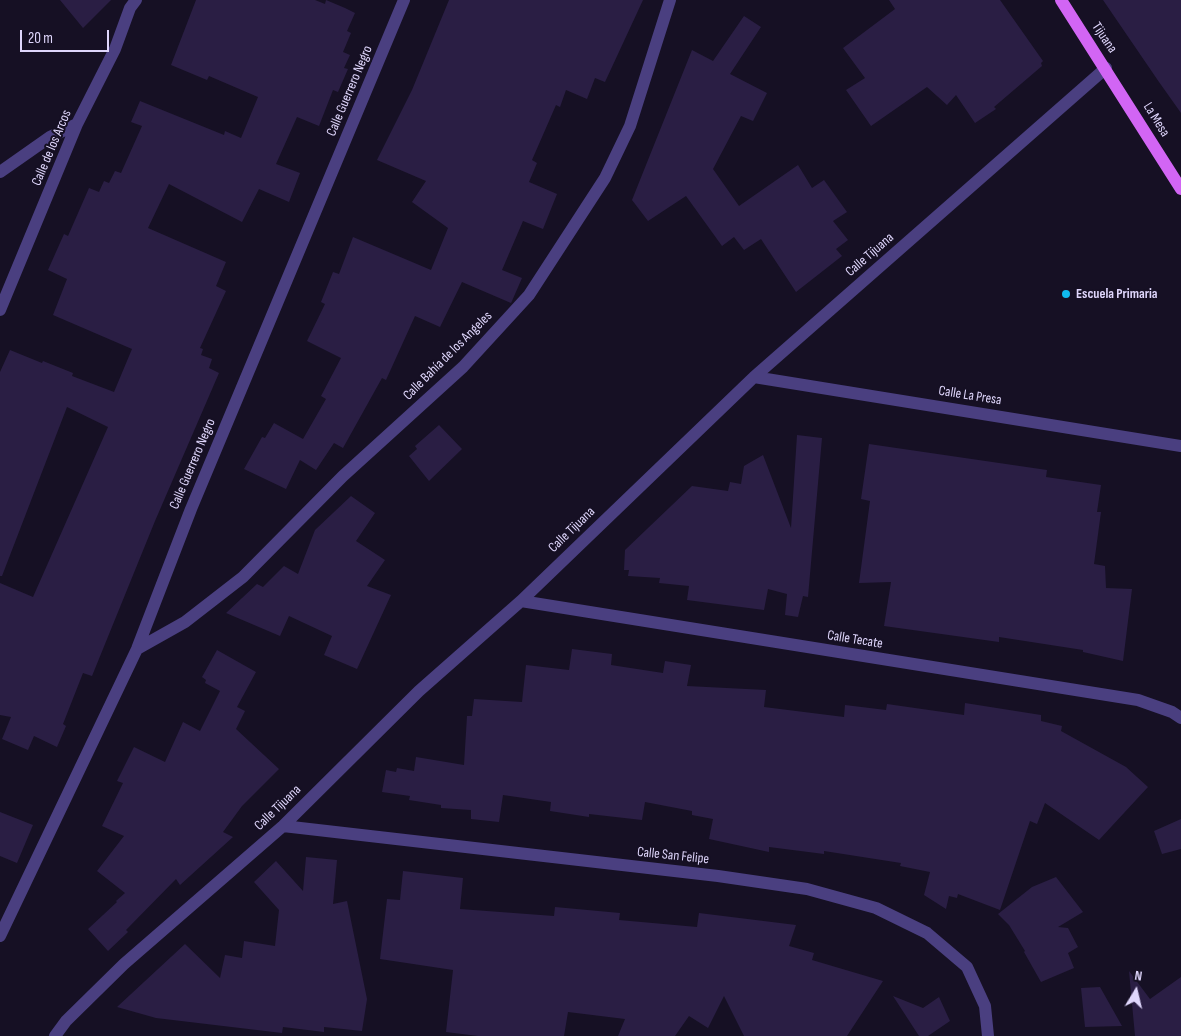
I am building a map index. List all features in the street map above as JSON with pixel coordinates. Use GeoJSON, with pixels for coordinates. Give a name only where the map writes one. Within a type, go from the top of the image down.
{"type":"FeatureCollection","features":[{"type":"Feature","properties":{"kind":"main road","name":"Tijuana"},"geometry":{"type":"LineString","coordinates":[[1061,0],[1106,68]]}},
{"type":"Feature","properties":{"kind":"main road","name":"La Mesa"},"geometry":{"type":"LineString","coordinates":[[1106,68],[1181,189]]}},
{"type":"Feature","properties":{"kind":"street","name":"Calle de los Arcos"},"geometry":{"type":"LineString","coordinates":[[0,310],[77,124],[116,49],[130,8],[136,0]]}},
{"type":"Feature","properties":{"kind":"street","name":"Calle Guerrero Negro"},"geometry":{"type":"LineString","coordinates":[[0,936],[137,649],[194,500],[404,0]]}},
{"type":"Feature","properties":{"kind":"street","name":"Calle Bahía de los Angeles"},"geometry":{"type":"LineString","coordinates":[[137,649],[185,622],[243,577],[343,476],[463,367],[529,295],[605,178],[630,126],[670,0]]}},
{"type":"Feature","properties":{"kind":"street","name":"Calle Tijuana"},"geometry":{"type":"LineString","coordinates":[[55,1036],[66,1021],[124,964],[283,826],[418,691],[521,601],[754,377],[1106,68]]}},
{"type":"Feature","properties":{"kind":"street"},"geometry":{"type":"LineString","coordinates":[[0,172],[50,137],[77,124]]}},
{"type":"Feature","properties":{"kind":"street","name":"Calle La Presa"},"geometry":{"type":"LineString","coordinates":[[754,377],[1181,446]]}},
{"type":"Feature","properties":{"kind":"street","name":"Calle Tecate"},"geometry":{"type":"LineString","coordinates":[[521,601],[1138,700],[1172,712],[1181,718]]}},
{"type":"Feature","properties":{"kind":"street","name":"Calle San Felipe"},"geometry":{"type":"LineString","coordinates":[[283,826],[807,888],[876,908],[927,933],[967,967],[985,1006],[988,1036]]}},
{"type":"Feature","properties":{"kind":"street"},"geometry":{"type":"LineString","coordinates":[[66,1021],[66,1036]]}},
{"type":"Feature","properties":{"kind":"building"},"geometry":{"type":"Polygon","coordinates":[[[60,0],[111,0],[83,28],[60,0]]]}},
{"type":"Feature","properties":{"kind":"building"},"geometry":{"type":"Polygon","coordinates":[[[196,0],[315,0],[325,4],[326,0],[345,8],[355,13],[347,31],[351,33],[343,52],[350,55],[344,68],[348,69],[338,92],[333,90],[319,126],[297,117],[276,164],[300,173],[289,202],[259,189],[242,222],[169,184],[148,228],[226,262],[216,286],[226,291],[200,348],[203,349],[201,355],[212,359],[209,368],[219,373],[155,521],[92,676],[83,673],[63,724],[66,726],[57,747],[34,736],[28,750],[2,739],[11,717],[0,715],[0,583],[33,597],[108,427],[67,407],[2,576],[0,576],[0,372],[10,350],[73,373],[72,376],[114,392],[132,349],[53,315],[67,279],[48,270],[64,234],[68,236],[89,188],[99,192],[104,181],[109,183],[115,171],[121,173],[142,126],[131,122],[140,101],[224,135],[225,131],[241,138],[258,97],[209,76],[207,80],[171,65],[196,0]]]}},
{"type":"Feature","properties":{"kind":"building"},"geometry":{"type":"Polygon","coordinates":[[[449,0],[643,0],[605,82],[595,78],[587,99],[566,90],[560,107],[556,105],[532,160],[537,163],[529,182],[557,194],[543,229],[523,221],[502,270],[522,278],[511,303],[462,282],[440,327],[415,316],[386,380],[382,378],[343,448],[334,443],[316,470],[300,460],[286,489],[244,469],[262,437],[265,438],[274,423],[303,439],[326,399],[321,396],[341,358],[307,341],[325,304],[321,302],[333,272],[339,274],[353,237],[431,270],[448,228],[412,202],[426,181],[377,160],[412,90],[449,0]]]}},
{"type":"Feature","properties":{"kind":"building"},"geometry":{"type":"Polygon","coordinates":[[[889,0],[1000,0],[1043,61],[1041,63],[1042,66],[994,107],[996,109],[975,123],[956,95],[947,105],[927,87],[871,126],[846,90],[865,78],[843,48],[895,9],[889,0]]]}},
{"type":"Feature","properties":{"kind":"building"},"geometry":{"type":"Polygon","coordinates":[[[1103,0],[1181,0],[1181,113],[1159,82],[1103,0]]]}},
{"type":"Feature","properties":{"kind":"building"},"geometry":{"type":"Polygon","coordinates":[[[744,16],[761,27],[730,74],[767,93],[753,121],[741,116],[713,169],[739,206],[798,165],[812,188],[824,180],[847,212],[833,221],[848,240],[836,249],[842,256],[796,292],[761,239],[744,250],[734,237],[722,246],[686,196],[648,221],[632,200],[692,50],[713,61],[744,16]]]}},
{"type":"Feature","properties":{"kind":"building"},"geometry":{"type":"Polygon","coordinates":[[[439,425],[462,449],[429,481],[409,456],[417,449],[415,446],[439,425]]]}},
{"type":"Feature","properties":{"kind":"building"},"geometry":{"type":"Polygon","coordinates":[[[797,435],[822,438],[808,597],[803,596],[798,617],[785,615],[787,594],[768,589],[764,610],[687,600],[689,586],[659,583],[660,578],[628,576],[629,570],[624,570],[625,550],[692,486],[728,491],[730,482],[741,484],[744,466],[763,455],[791,528],[797,435]]]}},
{"type":"Feature","properties":{"kind":"building"},"geometry":{"type":"Polygon","coordinates":[[[869,444],[1047,470],[1046,477],[1101,485],[1097,512],[1101,512],[1094,564],[1105,566],[1106,588],[1132,589],[1123,661],[1083,652],[1083,650],[999,637],[999,642],[884,626],[891,582],[859,583],[870,501],[861,499],[869,444]]]}},
{"type":"Feature","properties":{"kind":"building"},"geometry":{"type":"Polygon","coordinates":[[[351,496],[375,513],[356,541],[385,560],[367,586],[391,595],[357,669],[324,655],[332,636],[289,616],[280,636],[226,613],[257,584],[263,587],[284,566],[298,574],[315,530],[351,496]]]}},
{"type":"Feature","properties":{"kind":"building"},"geometry":{"type":"Polygon","coordinates":[[[572,649],[612,654],[611,665],[663,673],[665,661],[691,665],[687,686],[766,690],[764,707],[844,717],[845,705],[886,710],[887,704],[964,715],[965,703],[1041,715],[1041,721],[1062,726],[1061,731],[1126,767],[1148,787],[1099,840],[1045,803],[1037,824],[1030,821],[1000,910],[958,894],[957,898],[949,896],[946,909],[924,895],[930,872],[900,866],[901,863],[824,851],[824,854],[769,847],[769,852],[709,839],[713,819],[692,815],[692,811],[645,802],[642,820],[589,814],[589,817],[550,811],[551,802],[503,795],[499,822],[471,819],[471,810],[441,808],[441,805],[409,800],[410,796],[382,792],[386,770],[396,772],[397,768],[414,771],[416,757],[464,765],[467,716],[472,716],[474,699],[522,702],[526,665],[569,670],[572,649]]]}},
{"type":"Feature","properties":{"kind":"building"},"geometry":{"type":"Polygon","coordinates":[[[217,650],[256,672],[237,707],[245,711],[236,729],[279,769],[242,806],[223,832],[233,837],[180,885],[176,879],[108,951],[88,929],[125,893],[97,871],[124,836],[102,826],[123,783],[117,781],[134,747],[165,762],[183,722],[200,731],[220,691],[205,683],[206,680],[202,677],[217,650]]]}},
{"type":"Feature","properties":{"kind":"building"},"geometry":{"type":"Polygon","coordinates":[[[0,812],[33,825],[17,863],[0,856],[0,812]]]}},
{"type":"Feature","properties":{"kind":"building"},"geometry":{"type":"Polygon","coordinates":[[[1181,819],[1181,849],[1162,854],[1154,831],[1181,819]]]}},
{"type":"Feature","properties":{"kind":"building"},"geometry":{"type":"Polygon","coordinates":[[[306,857],[337,860],[333,904],[347,901],[367,999],[362,1031],[324,1027],[324,1032],[283,1027],[282,1033],[156,1018],[117,1007],[185,944],[220,978],[225,955],[242,958],[244,941],[275,946],[279,910],[254,882],[276,861],[303,891],[306,857]]]}},
{"type":"Feature","properties":{"kind":"building"},"geometry":{"type":"Polygon","coordinates":[[[403,871],[463,878],[460,909],[554,916],[555,907],[620,913],[619,920],[697,927],[699,913],[796,925],[789,946],[814,953],[812,960],[883,981],[847,1036],[744,1036],[724,996],[708,1028],[689,1016],[675,1036],[618,1036],[625,1019],[568,1012],[564,1036],[478,1036],[446,1032],[453,970],[380,959],[387,899],[400,900],[403,871]]]}},
{"type":"Feature","properties":{"kind":"building"},"geometry":{"type":"Polygon","coordinates":[[[1056,877],[1083,912],[1058,927],[1068,928],[1078,947],[1068,953],[1074,968],[1041,982],[1009,925],[998,914],[1032,887],[1056,877]]]}},
{"type":"Feature","properties":{"kind":"building"},"geometry":{"type":"Polygon","coordinates":[[[1129,971],[1150,999],[1181,977],[1181,1036],[1135,1036],[1129,971]]]}},
{"type":"Feature","properties":{"kind":"building"},"geometry":{"type":"Polygon","coordinates":[[[1100,987],[1122,1026],[1085,1027],[1081,988],[1100,987]]]}},
{"type":"Feature","properties":{"kind":"building"},"geometry":{"type":"Polygon","coordinates":[[[893,996],[923,1008],[939,997],[950,1021],[928,1036],[919,1036],[893,996]]]}},
{"type":"Feature","properties":{"kind":"place","name":"Escuela Primaria"},"geometry":{"type":"Point","coordinates":[1066,294]}}]}
